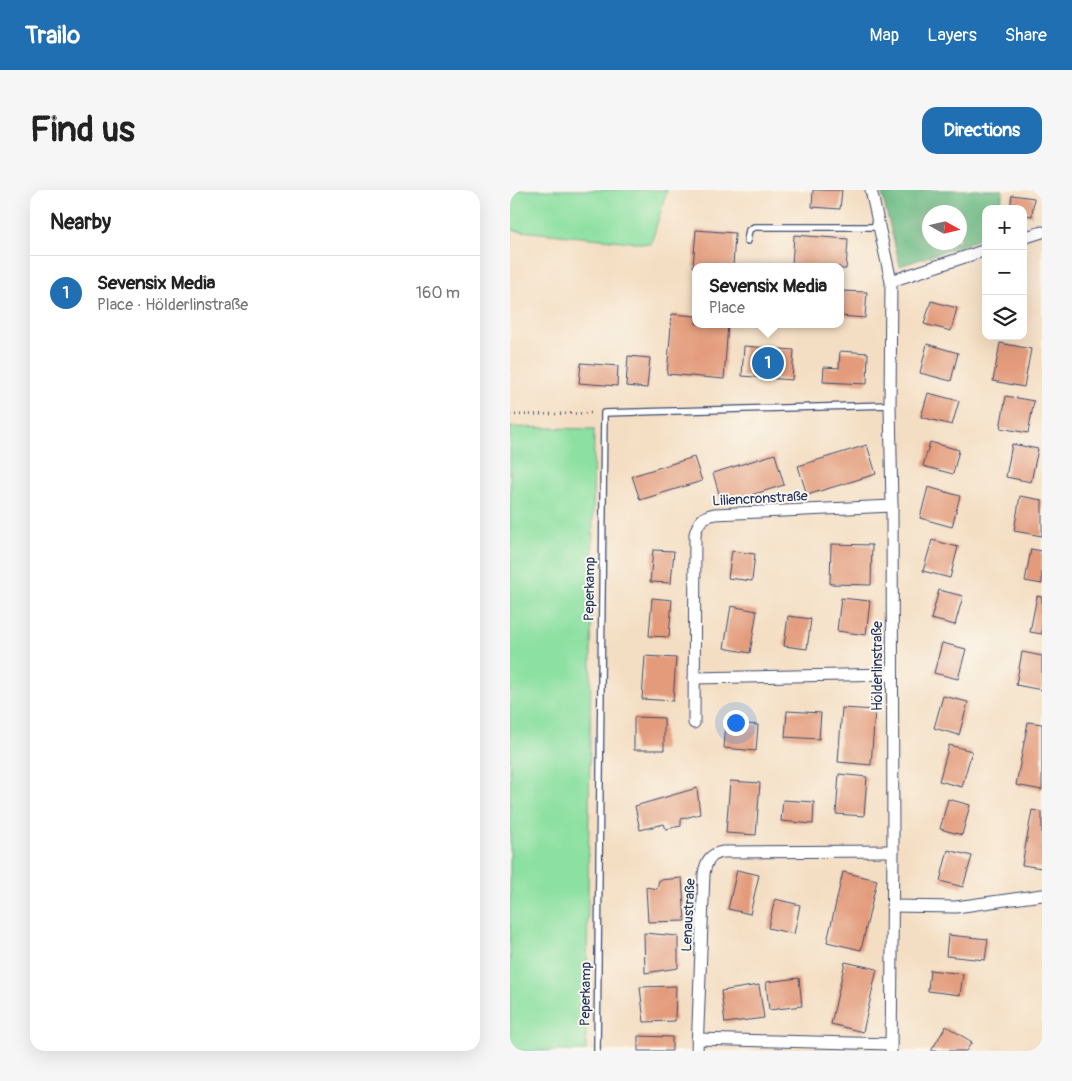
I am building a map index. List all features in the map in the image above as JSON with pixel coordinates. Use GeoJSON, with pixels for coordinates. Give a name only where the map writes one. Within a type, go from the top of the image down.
{"type":"FeatureCollection","features":[{"type":"Feature","properties":{"kind":"street","name":"Hölderlinstraße"},"geometry":{"type":"LineString","coordinates":[[871,190],[890,281],[893,851],[891,1047]]}},
{"type":"Feature","properties":{"kind":"street"},"geometry":{"type":"LineString","coordinates":[[1027,237],[1042,232]]}},
{"type":"Feature","properties":{"kind":"street"},"geometry":{"type":"LineString","coordinates":[[890,281],[982,251]]}},
{"type":"Feature","properties":{"kind":"street","name":"Liliencronstraße"},"geometry":{"type":"LineString","coordinates":[[694,723],[695,534],[703,518],[715,514],[892,506]]}},
{"type":"Feature","properties":{"kind":"street"},"geometry":{"type":"LineString","coordinates":[[694,678],[892,674]]}},
{"type":"Feature","properties":{"kind":"street","name":"Lenaustraße"},"geometry":{"type":"LineString","coordinates":[[891,1047],[697,1045],[704,874],[708,860],[712,855],[723,852],[893,851]]}},
{"type":"Feature","properties":{"kind":"street"},"geometry":{"type":"LineString","coordinates":[[892,906],[956,907],[1042,895]]}},
{"type":"Feature","properties":{"kind":"lane"},"geometry":{"type":"LineString","coordinates":[[747,241],[749,230],[754,227],[879,226]]}},
{"type":"Feature","properties":{"kind":"lane"},"geometry":{"type":"LineString","coordinates":[[604,413],[890,405]]}},
{"type":"Feature","properties":{"kind":"lane","name":"Peperkamp"},"geometry":{"type":"LineString","coordinates":[[597,1051],[604,413]]}},
{"type":"Feature","properties":{"kind":"path"},"geometry":{"type":"LineString","coordinates":[[510,415],[604,413]]}},
{"type":"Feature","properties":{"kind":"green space"},"geometry":{"type":"Polygon","coordinates":[[[510,190],[667,190],[651,244],[510,230],[510,190]]]}},
{"type":"Feature","properties":{"kind":"green space"},"geometry":{"type":"Polygon","coordinates":[[[881,190],[1003,190],[1001,205],[982,205],[982,238],[967,243],[967,205],[922,205],[922,250],[947,250],[900,266],[881,190]]]}},
{"type":"Feature","properties":{"kind":"green space"},"geometry":{"type":"Polygon","coordinates":[[[510,427],[594,429],[586,1051],[510,1051],[510,427]]]}},
{"type":"Feature","properties":{"kind":"building"},"geometry":{"type":"Polygon","coordinates":[[[813,190],[842,190],[840,209],[812,207],[813,190]]]}},
{"type":"Feature","properties":{"kind":"building"},"geometry":{"type":"Polygon","coordinates":[[[1012,195],[1034,198],[1032,216],[1027,215],[1027,205],[1011,205],[1012,195]]]}},
{"type":"Feature","properties":{"kind":"building"},"geometry":{"type":"Polygon","coordinates":[[[696,230],[735,233],[733,263],[693,263],[696,230]]]}},
{"type":"Feature","properties":{"kind":"building"},"geometry":{"type":"Polygon","coordinates":[[[794,235],[848,239],[846,269],[844,269],[844,263],[792,263],[794,235]]]}},
{"type":"Feature","properties":{"kind":"building"},"geometry":{"type":"Polygon","coordinates":[[[844,291],[867,292],[865,318],[844,316],[844,291]]]}},
{"type":"Feature","properties":{"kind":"building"},"geometry":{"type":"Polygon","coordinates":[[[931,301],[957,308],[951,331],[924,324],[931,301]]]}},
{"type":"Feature","properties":{"kind":"building"},"geometry":{"type":"Polygon","coordinates":[[[672,314],[692,316],[692,328],[728,328],[724,379],[667,374],[672,314]]]}},
{"type":"Feature","properties":{"kind":"building"},"geometry":{"type":"Polygon","coordinates":[[[1000,343],[1031,349],[1024,387],[993,381],[1000,343]]]}},
{"type":"Feature","properties":{"kind":"building"},"geometry":{"type":"Polygon","coordinates":[[[927,344],[958,353],[951,381],[920,373],[927,344]]]}},
{"type":"Feature","properties":{"kind":"building"},"geometry":{"type":"Polygon","coordinates":[[[744,346],[794,350],[792,380],[742,376],[744,346]]]}},
{"type":"Feature","properties":{"kind":"building"},"geometry":{"type":"Polygon","coordinates":[[[840,351],[868,353],[867,384],[823,382],[824,367],[839,368],[840,351]]]}},
{"type":"Feature","properties":{"kind":"building"},"geometry":{"type":"Polygon","coordinates":[[[628,356],[650,358],[647,388],[626,386],[628,356]]]}},
{"type":"Feature","properties":{"kind":"building"},"geometry":{"type":"Polygon","coordinates":[[[581,363],[618,366],[617,386],[579,383],[581,363]]]}},
{"type":"Feature","properties":{"kind":"building"},"geometry":{"type":"Polygon","coordinates":[[[928,393],[959,401],[952,425],[921,417],[928,393]]]}},
{"type":"Feature","properties":{"kind":"building"},"geometry":{"type":"Polygon","coordinates":[[[1006,396],[1034,401],[1028,433],[1000,428],[1006,396]]]}},
{"type":"Feature","properties":{"kind":"building"},"geometry":{"type":"Polygon","coordinates":[[[930,442],[959,450],[953,474],[923,466],[930,442]]]}},
{"type":"Feature","properties":{"kind":"building"},"geometry":{"type":"Polygon","coordinates":[[[1012,444],[1038,449],[1031,482],[1006,477],[1012,444]]]}},
{"type":"Feature","properties":{"kind":"building"},"geometry":{"type":"Polygon","coordinates":[[[867,445],[876,474],[807,495],[798,466],[867,445]]]}},
{"type":"Feature","properties":{"kind":"building"},"geometry":{"type":"Polygon","coordinates":[[[775,454],[784,485],[722,504],[713,473],[775,454]]]}},
{"type":"Feature","properties":{"kind":"building"},"geometry":{"type":"Polygon","coordinates":[[[694,457],[702,481],[640,500],[632,476],[694,457]]]}},
{"type":"Feature","properties":{"kind":"building"},"geometry":{"type":"Polygon","coordinates":[[[928,487],[960,496],[952,527],[920,518],[928,487]]]}},
{"type":"Feature","properties":{"kind":"building"},"geometry":{"type":"Polygon","coordinates":[[[1020,496],[1042,500],[1042,536],[1014,531],[1020,496]]]}},
{"type":"Feature","properties":{"kind":"building"},"geometry":{"type":"Polygon","coordinates":[[[932,540],[958,547],[950,578],[923,571],[932,540]]]}},
{"type":"Feature","properties":{"kind":"building"},"geometry":{"type":"Polygon","coordinates":[[[831,544],[872,545],[871,585],[830,584],[831,544]]]}},
{"type":"Feature","properties":{"kind":"building"},"geometry":{"type":"Polygon","coordinates":[[[1031,549],[1042,551],[1042,584],[1025,581],[1031,549]]]}},
{"type":"Feature","properties":{"kind":"building"},"geometry":{"type":"Polygon","coordinates":[[[653,550],[674,551],[671,583],[650,582],[653,550]]]}},
{"type":"Feature","properties":{"kind":"building"},"geometry":{"type":"Polygon","coordinates":[[[732,551],[755,554],[752,581],[728,578],[732,551]]]}},
{"type":"Feature","properties":{"kind":"building"},"geometry":{"type":"Polygon","coordinates":[[[939,590],[963,596],[955,625],[931,619],[939,590]]]}},
{"type":"Feature","properties":{"kind":"building"},"geometry":{"type":"Polygon","coordinates":[[[1037,596],[1042,597],[1042,634],[1030,632],[1037,596]]]}},
{"type":"Feature","properties":{"kind":"building"},"geometry":{"type":"Polygon","coordinates":[[[652,598],[672,600],[669,637],[649,636],[652,598]]]}},
{"type":"Feature","properties":{"kind":"building"},"geometry":{"type":"Polygon","coordinates":[[[841,598],[870,601],[866,635],[837,631],[841,598]]]}},
{"type":"Feature","properties":{"kind":"building"},"geometry":{"type":"Polygon","coordinates":[[[731,606],[757,611],[750,653],[724,648],[731,606]]]}},
{"type":"Feature","properties":{"kind":"building"},"geometry":{"type":"Polygon","coordinates":[[[788,616],[811,619],[807,649],[784,646],[788,616]]]}},
{"type":"Feature","properties":{"kind":"building"},"geometry":{"type":"Polygon","coordinates":[[[942,643],[966,649],[958,679],[934,673],[942,643]]]}},
{"type":"Feature","properties":{"kind":"building"},"geometry":{"type":"Polygon","coordinates":[[[1022,652],[1042,656],[1042,690],[1016,685],[1022,652]]]}},
{"type":"Feature","properties":{"kind":"building"},"geometry":{"type":"Polygon","coordinates":[[[645,656],[676,658],[673,701],[642,699],[645,656]]]}},
{"type":"Feature","properties":{"kind":"building"},"geometry":{"type":"Polygon","coordinates":[[[943,696],[968,702],[959,735],[934,728],[943,696]]]}},
{"type":"Feature","properties":{"kind":"building"},"geometry":{"type":"Polygon","coordinates":[[[842,708],[875,710],[871,765],[838,762],[842,708]]]}},
{"type":"Feature","properties":{"kind":"building"},"geometry":{"type":"Polygon","coordinates":[[[787,711],[821,713],[819,739],[785,737],[787,711]]]}},
{"type":"Feature","properties":{"kind":"building"},"geometry":{"type":"Polygon","coordinates":[[[634,717],[664,718],[664,750],[634,750],[634,717]]]}},
{"type":"Feature","properties":{"kind":"building"},"geometry":{"type":"Polygon","coordinates":[[[726,722],[758,725],[756,751],[724,748],[726,722]]]}},
{"type":"Feature","properties":{"kind":"building"},"geometry":{"type":"Polygon","coordinates":[[[1028,722],[1042,724],[1042,790],[1016,785],[1028,722]]]}},
{"type":"Feature","properties":{"kind":"building"},"geometry":{"type":"Polygon","coordinates":[[[949,745],[972,751],[962,787],[939,781],[949,745]]]}},
{"type":"Feature","properties":{"kind":"building"},"geometry":{"type":"Polygon","coordinates":[[[839,774],[867,777],[864,816],[836,814],[839,774]]]}},
{"type":"Feature","properties":{"kind":"building"},"geometry":{"type":"Polygon","coordinates":[[[730,781],[760,783],[756,835],[726,833],[730,781]]]}},
{"type":"Feature","properties":{"kind":"building"},"geometry":{"type":"Polygon","coordinates":[[[697,788],[700,814],[681,819],[681,826],[666,829],[664,824],[640,830],[635,806],[697,788]]]}},
{"type":"Feature","properties":{"kind":"building"},"geometry":{"type":"Polygon","coordinates":[[[948,799],[970,805],[962,835],[940,829],[948,799]]]}},
{"type":"Feature","properties":{"kind":"building"},"geometry":{"type":"Polygon","coordinates":[[[783,800],[814,802],[813,824],[781,821],[783,800]]]}},
{"type":"Feature","properties":{"kind":"building"},"geometry":{"type":"Polygon","coordinates":[[[1032,810],[1042,812],[1042,868],[1022,865],[1032,810]]]}},
{"type":"Feature","properties":{"kind":"building"},"geometry":{"type":"Polygon","coordinates":[[[948,850],[972,856],[963,887],[940,881],[948,850]]]}},
{"type":"Feature","properties":{"kind":"building"},"geometry":{"type":"Polygon","coordinates":[[[737,870],[759,875],[750,914],[728,909],[737,870]]]}},
{"type":"Feature","properties":{"kind":"building"},"geometry":{"type":"Polygon","coordinates":[[[843,872],[877,880],[861,950],[827,942],[843,872]]]}},
{"type":"Feature","properties":{"kind":"building"},"geometry":{"type":"Polygon","coordinates":[[[682,878],[685,921],[648,922],[646,887],[657,889],[659,880],[682,878]]]}},
{"type":"Feature","properties":{"kind":"building"},"geometry":{"type":"Polygon","coordinates":[[[775,899],[800,905],[794,934],[768,928],[775,899]]]}},
{"type":"Feature","properties":{"kind":"building"},"geometry":{"type":"Polygon","coordinates":[[[644,933],[678,936],[678,968],[645,973],[644,933]]]}},
{"type":"Feature","properties":{"kind":"building"},"geometry":{"type":"Polygon","coordinates":[[[948,935],[988,939],[985,960],[946,956],[948,935]]]}},
{"type":"Feature","properties":{"kind":"building"},"geometry":{"type":"Polygon","coordinates":[[[845,962],[877,969],[863,1032],[831,1024],[845,962]]]}},
{"type":"Feature","properties":{"kind":"building"},"geometry":{"type":"Polygon","coordinates":[[[930,970],[963,974],[960,995],[928,991],[930,970]]]}},
{"type":"Feature","properties":{"kind":"building"},"geometry":{"type":"Polygon","coordinates":[[[799,978],[802,1006],[769,1010],[766,982],[799,978]]]}},
{"type":"Feature","properties":{"kind":"building"},"geometry":{"type":"Polygon","coordinates":[[[759,985],[764,1018],[725,1023],[721,991],[759,985]]]}},
{"type":"Feature","properties":{"kind":"building"},"geometry":{"type":"Polygon","coordinates":[[[676,986],[675,1021],[644,1022],[640,987],[676,986]]]}},
{"type":"Feature","properties":{"kind":"building"},"geometry":{"type":"Polygon","coordinates":[[[946,1026],[972,1042],[966,1051],[931,1051],[946,1026]]]}},
{"type":"Feature","properties":{"kind":"building"},"geometry":{"type":"Polygon","coordinates":[[[638,1036],[672,1037],[672,1051],[638,1051],[638,1036]]]}},
{"type":"Feature","properties":{"kind":"place","name":"Sevensix Media"},"geometry":{"type":"Point","coordinates":[768,363]}}]}
